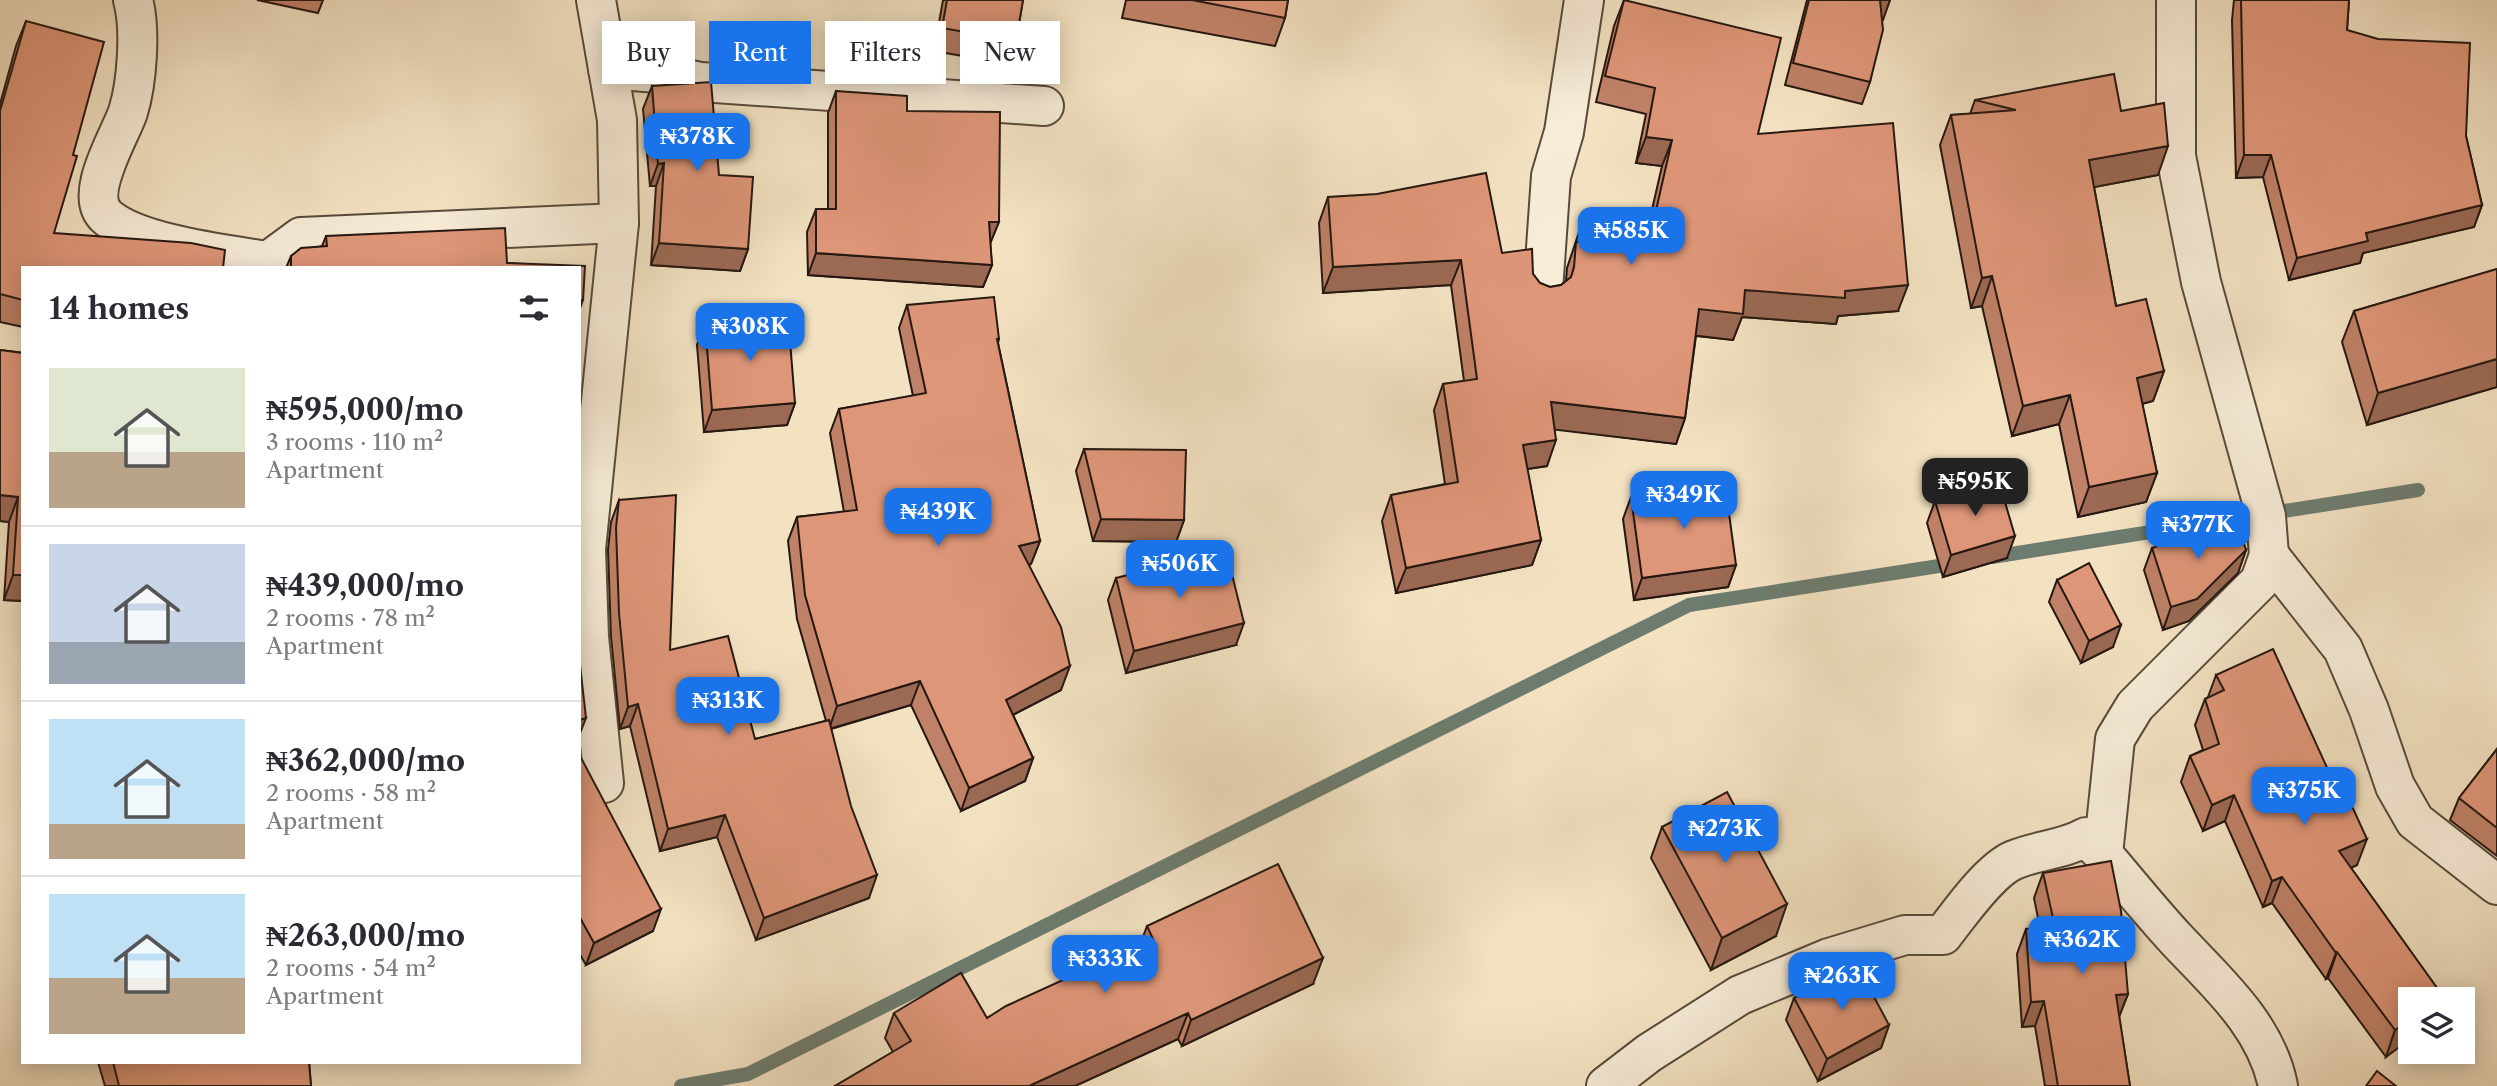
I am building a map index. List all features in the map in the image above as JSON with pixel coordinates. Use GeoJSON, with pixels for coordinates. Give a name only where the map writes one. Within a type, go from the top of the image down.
{"type":"FeatureCollection","features":[{"type":"Feature","properties":{"kind":"street"},"geometry":{"type":"LineString","coordinates":[[133,0],[136,66],[128,111],[103,170],[98,194],[104,215],[127,230],[262,264],[301,237],[619,223]]}},
{"type":"Feature","properties":{"kind":"street"},"geometry":{"type":"LineString","coordinates":[[596,0],[602,34]]}},
{"type":"Feature","properties":{"kind":"street"},"geometry":{"type":"LineString","coordinates":[[1543,291],[1551,176],[1564,132],[1584,0]]}},
{"type":"Feature","properties":{"kind":"street"},"geometry":{"type":"LineString","coordinates":[[2103,854],[2115,739],[2135,706],[2260,581],[2269,555],[2266,516],[2201,282],[2176,156],[2176,0]]}},
{"type":"Feature","properties":{"kind":"street"},"geometry":{"type":"LineString","coordinates":[[695,81],[1044,106]]}},
{"type":"Feature","properties":{"kind":"street"},"geometry":{"type":"LineString","coordinates":[[604,783],[589,637],[586,549],[619,223],[617,120],[611,84]]}},
{"type":"Feature","properties":{"kind":"street"},"geometry":{"type":"LineString","coordinates":[[2269,555],[2343,649],[2369,710],[2395,786],[2415,821],[2497,886]]}},
{"type":"Feature","properties":{"kind":"street"},"geometry":{"type":"LineString","coordinates":[[1606,1086],[1649,1054],[1740,995],[1829,958],[1905,935],[1943,935],[1979,888],[2012,860],[2071,846],[2087,837],[2175,938],[2218,982],[2252,1024],[2274,1067],[2278,1086]]}},
{"type":"Feature","properties":{"kind":"building"},"geometry":{"type":"Polygon","coordinates":[[[947,0],[1023,0],[1019,21],[960,21],[960,31],[946,29],[946,21],[943,21],[947,0]]]}},
{"type":"Feature","properties":{"kind":"building"},"geometry":{"type":"Polygon","coordinates":[[[1192,0],[1288,0],[1285,18],[1192,0]]]}},
{"type":"Feature","properties":{"kind":"building"},"geometry":{"type":"Polygon","coordinates":[[[1624,0],[1781,38],[1758,134],[1893,123],[1908,285],[1845,291],[1845,298],[1745,290],[1743,314],[1699,309],[1685,418],[1551,402],[1556,440],[1523,445],[1541,540],[1406,568],[1391,495],[1458,482],[1443,384],[1477,379],[1461,260],[1333,267],[1328,197],[1377,194],[1486,173],[1502,253],[1532,249],[1533,274],[1540,283],[1550,287],[1561,285],[1571,277],[1576,242],[1581,242],[1583,220],[1652,228],[1672,140],[1646,137],[1655,88],[1605,76],[1624,0]]]}},
{"type":"Feature","properties":{"kind":"building"},"geometry":{"type":"Polygon","coordinates":[[[1809,0],[1880,0],[1883,30],[1870,82],[1793,63],[1809,0]]]}},
{"type":"Feature","properties":{"kind":"building"},"geometry":{"type":"Polygon","coordinates":[[[2241,0],[2349,0],[2347,30],[2378,39],[2470,43],[2466,136],[2482,205],[2366,233],[2368,241],[2297,258],[2271,155],[2244,155],[2241,0]]]}},
{"type":"Feature","properties":{"kind":"building"},"geometry":{"type":"Polygon","coordinates":[[[26,21],[104,42],[73,155],[77,156],[54,233],[191,243],[225,250],[223,266],[21,266],[21,299],[0,294],[0,111],[26,21]]]}},
{"type":"Feature","properties":{"kind":"building"},"geometry":{"type":"Polygon","coordinates":[[[2114,74],[2121,111],[2164,103],[2168,146],[2089,160],[2116,306],[2146,299],[2164,371],[2137,378],[2157,473],[2089,487],[2070,395],[2023,406],[1992,276],[1982,278],[1951,115],[2016,110],[1975,100],[2114,74]]]}},
{"type":"Feature","properties":{"kind":"building"},"geometry":{"type":"Polygon","coordinates":[[[711,84],[719,175],[753,177],[748,249],[659,243],[664,163],[658,164],[652,86],[711,84]]]}},
{"type":"Feature","properties":{"kind":"building"},"geometry":{"type":"Polygon","coordinates":[[[836,91],[907,96],[907,111],[1000,112],[999,222],[989,222],[992,265],[816,253],[816,209],[836,209],[836,91]]]}},
{"type":"Feature","properties":{"kind":"building"},"geometry":{"type":"Polygon","coordinates":[[[505,228],[507,263],[585,266],[583,300],[581,266],[291,266],[291,256],[301,248],[327,246],[326,236],[505,228]]]}},
{"type":"Feature","properties":{"kind":"building"},"geometry":{"type":"Polygon","coordinates":[[[2497,269],[2497,359],[2378,393],[2354,311],[2497,269]]]}},
{"type":"Feature","properties":{"kind":"building"},"geometry":{"type":"Polygon","coordinates":[[[994,297],[997,339],[1040,541],[1019,546],[1061,627],[1070,666],[1006,700],[1033,758],[969,788],[920,681],[837,706],[805,595],[797,517],[857,510],[839,409],[926,393],[907,305],[994,297]]]}},
{"type":"Feature","properties":{"kind":"building"},"geometry":{"type":"Polygon","coordinates":[[[788,316],[795,403],[712,410],[705,323],[788,316]]]}},
{"type":"Feature","properties":{"kind":"building"},"geometry":{"type":"Polygon","coordinates":[[[0,350],[21,353],[21,575],[13,575],[18,497],[0,495],[0,350]]]}},
{"type":"Feature","properties":{"kind":"building"},"geometry":{"type":"Polygon","coordinates":[[[1084,449],[1186,450],[1184,520],[1101,519],[1084,449]]]}},
{"type":"Feature","properties":{"kind":"building"},"geometry":{"type":"Polygon","coordinates":[[[1999,482],[2015,536],[1951,555],[1935,501],[1999,482]]]}},
{"type":"Feature","properties":{"kind":"building"},"geometry":{"type":"Polygon","coordinates":[[[1725,484],[1736,565],[1642,578],[1631,497],[1725,484]]]}},
{"type":"Feature","properties":{"kind":"building"},"geometry":{"type":"Polygon","coordinates":[[[676,495],[670,650],[728,636],[755,739],[829,720],[851,806],[877,875],[764,918],[725,815],[668,829],[638,704],[628,707],[619,613],[616,528],[619,500],[676,495]]]}},
{"type":"Feature","properties":{"kind":"building"},"geometry":{"type":"Polygon","coordinates":[[[2236,520],[2246,550],[2197,599],[2171,607],[2152,548],[2236,520]]]}},
{"type":"Feature","properties":{"kind":"building"},"geometry":{"type":"Polygon","coordinates":[[[1226,550],[1244,623],[1134,651],[1116,578],[1226,550]]]}},
{"type":"Feature","properties":{"kind":"building"},"geometry":{"type":"Polygon","coordinates":[[[2089,563],[2121,625],[2089,641],[2057,580],[2089,563]]]}},
{"type":"Feature","properties":{"kind":"building"},"geometry":{"type":"Polygon","coordinates":[[[2273,649],[2329,772],[2335,769],[2367,839],[2339,851],[2436,987],[2398,987],[2398,1028],[2395,1030],[2282,877],[2272,881],[2234,795],[2212,805],[2190,756],[2219,744],[2205,699],[2224,690],[2216,675],[2273,649]]]}},
{"type":"Feature","properties":{"kind":"building"},"geometry":{"type":"Polygon","coordinates":[[[581,674],[586,718],[581,719],[581,674]]]}},
{"type":"Feature","properties":{"kind":"building"},"geometry":{"type":"Polygon","coordinates":[[[2497,749],[2497,828],[2459,798],[2497,749]]]}},
{"type":"Feature","properties":{"kind":"building"},"geometry":{"type":"Polygon","coordinates":[[[581,758],[661,909],[594,943],[581,920],[581,758]]]}},
{"type":"Feature","properties":{"kind":"building"},"geometry":{"type":"Polygon","coordinates":[[[1727,792],[1787,904],[1722,938],[1662,827],[1727,792]]]}},
{"type":"Feature","properties":{"kind":"building"},"geometry":{"type":"Polygon","coordinates":[[[2111,861],[2121,911],[2128,994],[2116,995],[2130,1086],[2058,1086],[2044,1001],[2031,1002],[2026,929],[2055,927],[2043,873],[2111,861]]]}},
{"type":"Feature","properties":{"kind":"building"},"geometry":{"type":"Polygon","coordinates":[[[1278,864],[1323,958],[1191,1020],[1188,1013],[1029,1086],[835,1086],[911,1041],[894,1013],[961,973],[987,1018],[1006,1006],[1153,939],[1147,926],[1278,864]]]}},
{"type":"Feature","properties":{"kind":"building"},"geometry":{"type":"Polygon","coordinates":[[[1857,965],[1889,1025],[1827,1059],[1794,998],[1857,965]]]}},
{"type":"Feature","properties":{"kind":"building"},"geometry":{"type":"Polygon","coordinates":[[[114,1064],[309,1064],[311,1086],[119,1086],[114,1064]]]}},
{"type":"Feature","properties":{"kind":"building"},"geometry":{"type":"Polygon","coordinates":[[[2377,1071],[2396,1086],[2366,1086],[2377,1071]]]}},
{"type":"Feature","properties":{"kind":"waterway"},"geometry":{"type":"LineString","coordinates":[[1992,557],[2418,490]]}},
{"type":"Feature","properties":{"kind":"waterway"},"geometry":{"type":"LineString","coordinates":[[681,1086],[748,1074],[1689,605],[1958,563]]}}]}
